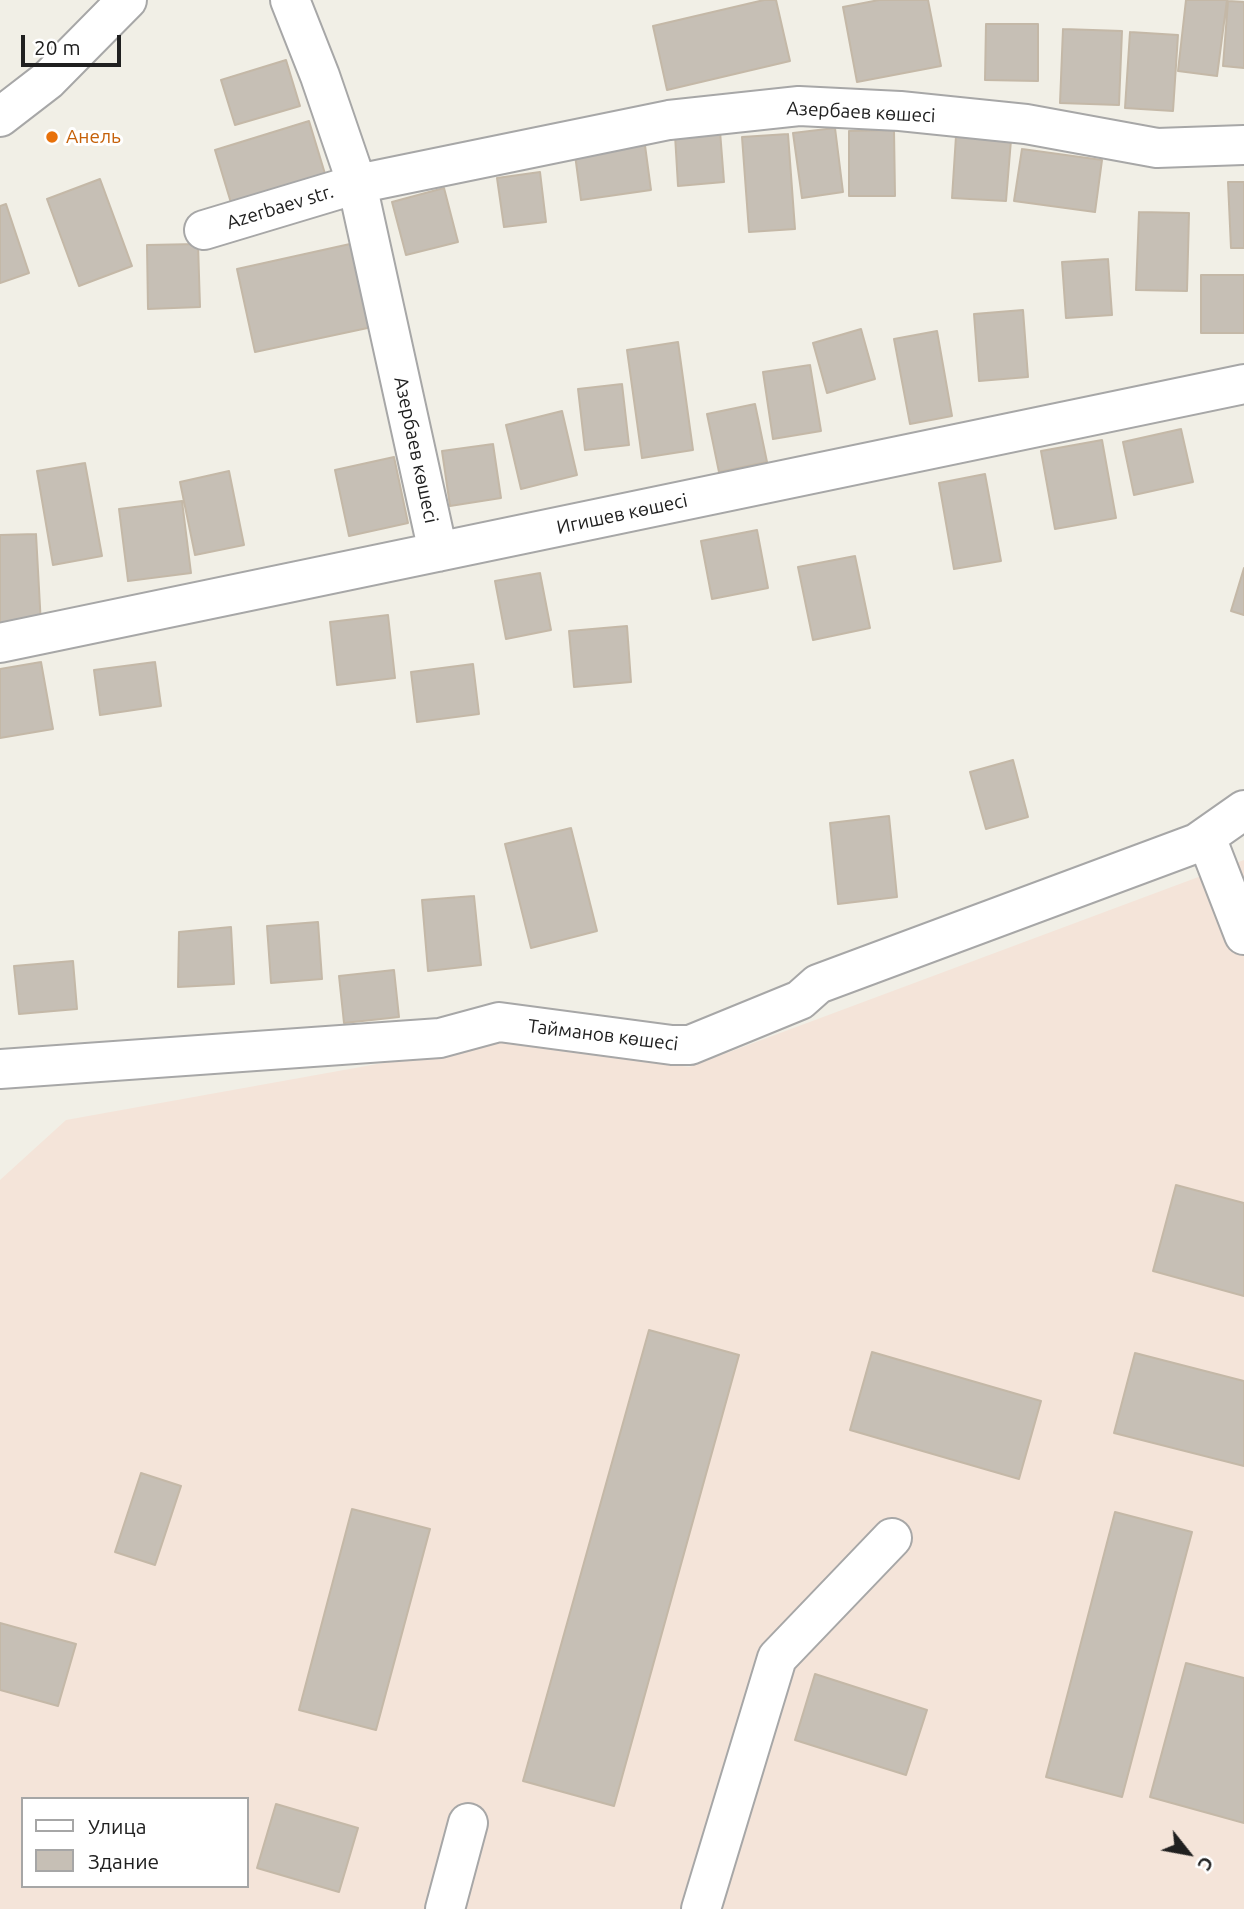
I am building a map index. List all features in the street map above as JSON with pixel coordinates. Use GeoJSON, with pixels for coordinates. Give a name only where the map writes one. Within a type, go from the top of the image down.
{"type":"FeatureCollection","features":[{"type":"Feature","properties":{"kind":"street"},"geometry":{"type":"LineString","coordinates":[[0,117],[48,80],[127,0]]}},
{"type":"Feature","properties":{"kind":"street","name":"Азербаев көшесі"},"geometry":{"type":"LineString","coordinates":[[290,0],[320,76],[357,184],[438,552]]}},
{"type":"Feature","properties":{"kind":"street","name":"Азербаев көшесі"},"geometry":{"type":"LineString","coordinates":[[357,184],[669,120],[799,106],[900,111],[1026,124],[1157,148],[1244,145]]}},
{"type":"Feature","properties":{"kind":"street","name":"Azerbaev str."},"geometry":{"type":"LineString","coordinates":[[204,230],[357,184]]}},
{"type":"Feature","properties":{"kind":"street","name":"Игишев көшесі"},"geometry":{"type":"LineString","coordinates":[[0,643],[1244,384]]}},
{"type":"Feature","properties":{"kind":"street","name":"Тайманов көшесі"},"geometry":{"type":"LineString","coordinates":[[0,1069],[440,1038],[499,1022],[672,1045],[690,1045],[800,1000],[818,984],[1197,843],[1244,810]]}},
{"type":"Feature","properties":{"kind":"street"},"geometry":{"type":"LineString","coordinates":[[1206,837],[1233,878],[1244,935]]}},
{"type":"Feature","properties":{"kind":"street"},"geometry":{"type":"LineString","coordinates":[[702,1909],[777,1658],[892,1538]]}},
{"type":"Feature","properties":{"kind":"street"},"geometry":{"type":"LineString","coordinates":[[445,1909],[468,1823]]}},
{"type":"Feature","properties":{"kind":"shaded area"},"geometry":{"type":"Polygon","coordinates":[[[1244,860],[1244,1909],[0,1909],[0,1180],[66,1120],[505,1041],[689,1067],[1244,860]]]}},
{"type":"Feature","properties":{"kind":"building"},"geometry":{"type":"Polygon","coordinates":[[[764,0],[776,0],[790,61],[667,90],[653,26],[764,0]]]}},
{"type":"Feature","properties":{"kind":"building"},"geometry":{"type":"Polygon","coordinates":[[[879,0],[928,0],[941,66],[857,82],[843,7],[879,0]]]}},
{"type":"Feature","properties":{"kind":"building"},"geometry":{"type":"Polygon","coordinates":[[[1186,0],[1227,0],[1217,76],[1178,71],[1186,0]]]}},
{"type":"Feature","properties":{"kind":"building"},"geometry":{"type":"Polygon","coordinates":[[[1228,1],[1244,2],[1244,68],[1223,66],[1228,1]]]}},
{"type":"Feature","properties":{"kind":"building"},"geometry":{"type":"Polygon","coordinates":[[[986,24],[1038,24],[1038,81],[985,80],[986,24]]]}},
{"type":"Feature","properties":{"kind":"building"},"geometry":{"type":"Polygon","coordinates":[[[1063,29],[1122,31],[1119,105],[1060,103],[1063,29]]]}},
{"type":"Feature","properties":{"kind":"building"},"geometry":{"type":"Polygon","coordinates":[[[1130,32],[1178,35],[1173,111],[1125,108],[1130,32]]]}},
{"type":"Feature","properties":{"kind":"building"},"geometry":{"type":"Polygon","coordinates":[[[286,60],[300,106],[235,125],[221,80],[286,60]]]}},
{"type":"Feature","properties":{"kind":"building"},"geometry":{"type":"Polygon","coordinates":[[[309,121],[329,187],[235,216],[215,150],[309,121]]]}},
{"type":"Feature","properties":{"kind":"building"},"geometry":{"type":"Polygon","coordinates":[[[835,128],[843,192],[802,198],[793,133],[835,128]]]}},
{"type":"Feature","properties":{"kind":"building"},"geometry":{"type":"Polygon","coordinates":[[[894,130],[895,196],[849,196],[849,131],[894,130]]]}},
{"type":"Feature","properties":{"kind":"building"},"geometry":{"type":"Polygon","coordinates":[[[720,131],[724,182],[678,186],[675,135],[720,131]]]}},
{"type":"Feature","properties":{"kind":"building"},"geometry":{"type":"Polygon","coordinates":[[[788,134],[795,229],[749,232],[742,137],[788,134]]]}},
{"type":"Feature","properties":{"kind":"building"},"geometry":{"type":"Polygon","coordinates":[[[956,136],[1011,140],[1006,201],[952,198],[956,136]]]}},
{"type":"Feature","properties":{"kind":"building"},"geometry":{"type":"Polygon","coordinates":[[[644,138],[651,190],[581,200],[574,147],[644,138]]]}},
{"type":"Feature","properties":{"kind":"building"},"geometry":{"type":"Polygon","coordinates":[[[1022,149],[1102,160],[1095,212],[1014,201],[1022,149]]]}},
{"type":"Feature","properties":{"kind":"building"},"geometry":{"type":"Polygon","coordinates":[[[540,172],[546,222],[504,227],[497,178],[540,172]]]}},
{"type":"Feature","properties":{"kind":"building"},"geometry":{"type":"Polygon","coordinates":[[[100,179],[132,266],[79,286],[47,199],[100,179]]]}},
{"type":"Feature","properties":{"kind":"building"},"geometry":{"type":"Polygon","coordinates":[[[1228,182],[1244,182],[1244,248],[1231,248],[1228,182]]]}},
{"type":"Feature","properties":{"kind":"building"},"geometry":{"type":"Polygon","coordinates":[[[444,188],[458,242],[406,255],[392,202],[444,188]]]}},
{"type":"Feature","properties":{"kind":"building"},"geometry":{"type":"Polygon","coordinates":[[[6,204],[29,273],[0,283],[0,206],[6,204]]]}},
{"type":"Feature","properties":{"kind":"building"},"geometry":{"type":"Polygon","coordinates":[[[1139,212],[1189,213],[1187,291],[1136,290],[1139,212]]]}},
{"type":"Feature","properties":{"kind":"building"},"geometry":{"type":"Polygon","coordinates":[[[359,242],[377,326],[255,352],[237,269],[359,242]]]}},
{"type":"Feature","properties":{"kind":"building"},"geometry":{"type":"Polygon","coordinates":[[[198,244],[200,307],[148,309],[147,245],[198,244]]]}},
{"type":"Feature","properties":{"kind":"building"},"geometry":{"type":"Polygon","coordinates":[[[1108,259],[1112,315],[1066,318],[1062,262],[1108,259]]]}},
{"type":"Feature","properties":{"kind":"building"},"geometry":{"type":"Polygon","coordinates":[[[1201,275],[1244,275],[1244,333],[1201,333],[1201,275]]]}},
{"type":"Feature","properties":{"kind":"building"},"geometry":{"type":"Polygon","coordinates":[[[1023,310],[1028,377],[979,381],[974,314],[1023,310]]]}},
{"type":"Feature","properties":{"kind":"building"},"geometry":{"type":"Polygon","coordinates":[[[861,329],[875,379],[827,393],[813,343],[861,329]]]}},
{"type":"Feature","properties":{"kind":"building"},"geometry":{"type":"Polygon","coordinates":[[[937,331],[952,416],[910,424],[894,339],[937,331]]]}},
{"type":"Feature","properties":{"kind":"building"},"geometry":{"type":"Polygon","coordinates":[[[678,342],[693,450],[642,458],[627,350],[678,342]]]}},
{"type":"Feature","properties":{"kind":"building"},"geometry":{"type":"Polygon","coordinates":[[[810,365],[821,431],[773,439],[763,372],[810,365]]]}},
{"type":"Feature","properties":{"kind":"building"},"geometry":{"type":"Polygon","coordinates":[[[622,384],[629,445],[585,450],[578,389],[622,384]]]}},
{"type":"Feature","properties":{"kind":"building"},"geometry":{"type":"Polygon","coordinates":[[[755,404],[767,462],[719,472],[707,414],[755,404]]]}},
{"type":"Feature","properties":{"kind":"building"},"geometry":{"type":"Polygon","coordinates":[[[562,411],[577,475],[521,489],[506,425],[562,411]]]}},
{"type":"Feature","properties":{"kind":"building"},"geometry":{"type":"Polygon","coordinates":[[[1181,429],[1193,482],[1134,495],[1123,442],[1181,429]]]}},
{"type":"Feature","properties":{"kind":"building"},"geometry":{"type":"Polygon","coordinates":[[[1102,440],[1116,518],[1055,529],[1041,451],[1102,440]]]}},
{"type":"Feature","properties":{"kind":"building"},"geometry":{"type":"Polygon","coordinates":[[[493,444],[501,498],[450,506],[442,451],[493,444]]]}},
{"type":"Feature","properties":{"kind":"building"},"geometry":{"type":"Polygon","coordinates":[[[394,457],[408,523],[349,536],[335,470],[394,457]]]}},
{"type":"Feature","properties":{"kind":"building"},"geometry":{"type":"Polygon","coordinates":[[[85,463],[102,556],[53,565],[37,471],[85,463]]]}},
{"type":"Feature","properties":{"kind":"building"},"geometry":{"type":"Polygon","coordinates":[[[229,471],[244,545],[195,555],[180,482],[229,471]]]}},
{"type":"Feature","properties":{"kind":"building"},"geometry":{"type":"Polygon","coordinates":[[[985,474],[1001,561],[954,569],[939,483],[985,474]]]}},
{"type":"Feature","properties":{"kind":"building"},"geometry":{"type":"Polygon","coordinates":[[[182,501],[191,573],[128,581],[119,509],[182,501]]]}},
{"type":"Feature","properties":{"kind":"building"},"geometry":{"type":"Polygon","coordinates":[[[757,530],[768,588],[712,599],[701,541],[757,530]]]}},
{"type":"Feature","properties":{"kind":"building"},"geometry":{"type":"Polygon","coordinates":[[[36,534],[41,625],[0,627],[0,535],[36,534]]]}},
{"type":"Feature","properties":{"kind":"building"},"geometry":{"type":"Polygon","coordinates":[[[855,556],[870,628],[813,640],[798,567],[855,556]]]}},
{"type":"Feature","properties":{"kind":"building"},"geometry":{"type":"Polygon","coordinates":[[[1244,568],[1244,615],[1231,611],[1244,568]]]}},
{"type":"Feature","properties":{"kind":"building"},"geometry":{"type":"Polygon","coordinates":[[[540,573],[551,630],[506,639],[495,581],[540,573]]]}},
{"type":"Feature","properties":{"kind":"building"},"geometry":{"type":"Polygon","coordinates":[[[388,615],[395,678],[337,685],[330,622],[388,615]]]}},
{"type":"Feature","properties":{"kind":"building"},"geometry":{"type":"Polygon","coordinates":[[[627,626],[631,682],[574,687],[569,631],[627,626]]]}},
{"type":"Feature","properties":{"kind":"building"},"geometry":{"type":"Polygon","coordinates":[[[41,662],[53,729],[0,738],[0,669],[41,662]]]}},
{"type":"Feature","properties":{"kind":"building"},"geometry":{"type":"Polygon","coordinates":[[[155,662],[161,706],[100,715],[94,670],[155,662]]]}},
{"type":"Feature","properties":{"kind":"building"},"geometry":{"type":"Polygon","coordinates":[[[473,664],[479,714],[417,722],[411,672],[473,664]]]}},
{"type":"Feature","properties":{"kind":"building"},"geometry":{"type":"Polygon","coordinates":[[[1013,760],[1028,817],[986,829],[970,772],[1013,760]]]}},
{"type":"Feature","properties":{"kind":"building"},"geometry":{"type":"Polygon","coordinates":[[[889,816],[897,897],[838,904],[830,823],[889,816]]]}},
{"type":"Feature","properties":{"kind":"building"},"geometry":{"type":"Polygon","coordinates":[[[571,828],[597,931],[531,948],[505,844],[571,828]]]}},
{"type":"Feature","properties":{"kind":"building"},"geometry":{"type":"Polygon","coordinates":[[[474,896],[481,965],[428,971],[422,900],[474,896]]]}},
{"type":"Feature","properties":{"kind":"building"},"geometry":{"type":"Polygon","coordinates":[[[318,922],[322,979],[271,983],[267,926],[318,922]]]}},
{"type":"Feature","properties":{"kind":"building"},"geometry":{"type":"Polygon","coordinates":[[[231,927],[234,984],[178,987],[179,932],[231,927]]]}},
{"type":"Feature","properties":{"kind":"building"},"geometry":{"type":"Polygon","coordinates":[[[73,961],[77,1009],[19,1014],[14,966],[73,961]]]}},
{"type":"Feature","properties":{"kind":"building"},"geometry":{"type":"Polygon","coordinates":[[[394,970],[399,1017],[344,1023],[339,976],[394,970]]]}},
{"type":"Feature","properties":{"kind":"building"},"geometry":{"type":"Polygon","coordinates":[[[1176,1185],[1244,1203],[1244,1296],[1153,1271],[1176,1185]]]}},
{"type":"Feature","properties":{"kind":"building"},"geometry":{"type":"Polygon","coordinates":[[[649,1330],[739,1355],[614,1806],[523,1781],[649,1330]]]}},
{"type":"Feature","properties":{"kind":"building"},"geometry":{"type":"Polygon","coordinates":[[[872,1352],[1041,1401],[1019,1479],[850,1430],[872,1352]]]}},
{"type":"Feature","properties":{"kind":"building"},"geometry":{"type":"Polygon","coordinates":[[[1135,1353],[1244,1381],[1244,1466],[1114,1433],[1135,1353]]]}},
{"type":"Feature","properties":{"kind":"building"},"geometry":{"type":"Polygon","coordinates":[[[141,1473],[181,1486],[155,1565],[115,1552],[141,1473]]]}},
{"type":"Feature","properties":{"kind":"building"},"geometry":{"type":"Polygon","coordinates":[[[352,1509],[430,1529],[376,1730],[299,1710],[352,1509]]]}},
{"type":"Feature","properties":{"kind":"building"},"geometry":{"type":"Polygon","coordinates":[[[1115,1512],[1192,1532],[1122,1797],[1046,1777],[1115,1512]]]}},
{"type":"Feature","properties":{"kind":"building"},"geometry":{"type":"Polygon","coordinates":[[[0,1623],[76,1644],[58,1706],[0,1690],[0,1623]]]}},
{"type":"Feature","properties":{"kind":"building"},"geometry":{"type":"Polygon","coordinates":[[[1186,1663],[1244,1678],[1244,1823],[1150,1797],[1186,1663]]]}},
{"type":"Feature","properties":{"kind":"building"},"geometry":{"type":"Polygon","coordinates":[[[815,1674],[927,1710],[906,1775],[795,1740],[815,1674]]]}},
{"type":"Feature","properties":{"kind":"building"},"geometry":{"type":"Polygon","coordinates":[[[276,1804],[358,1828],[339,1892],[257,1868],[276,1804]]]}},
{"type":"Feature","properties":{"kind":"place","name":"Анель"},"geometry":{"type":"Point","coordinates":[52,137]}}]}
